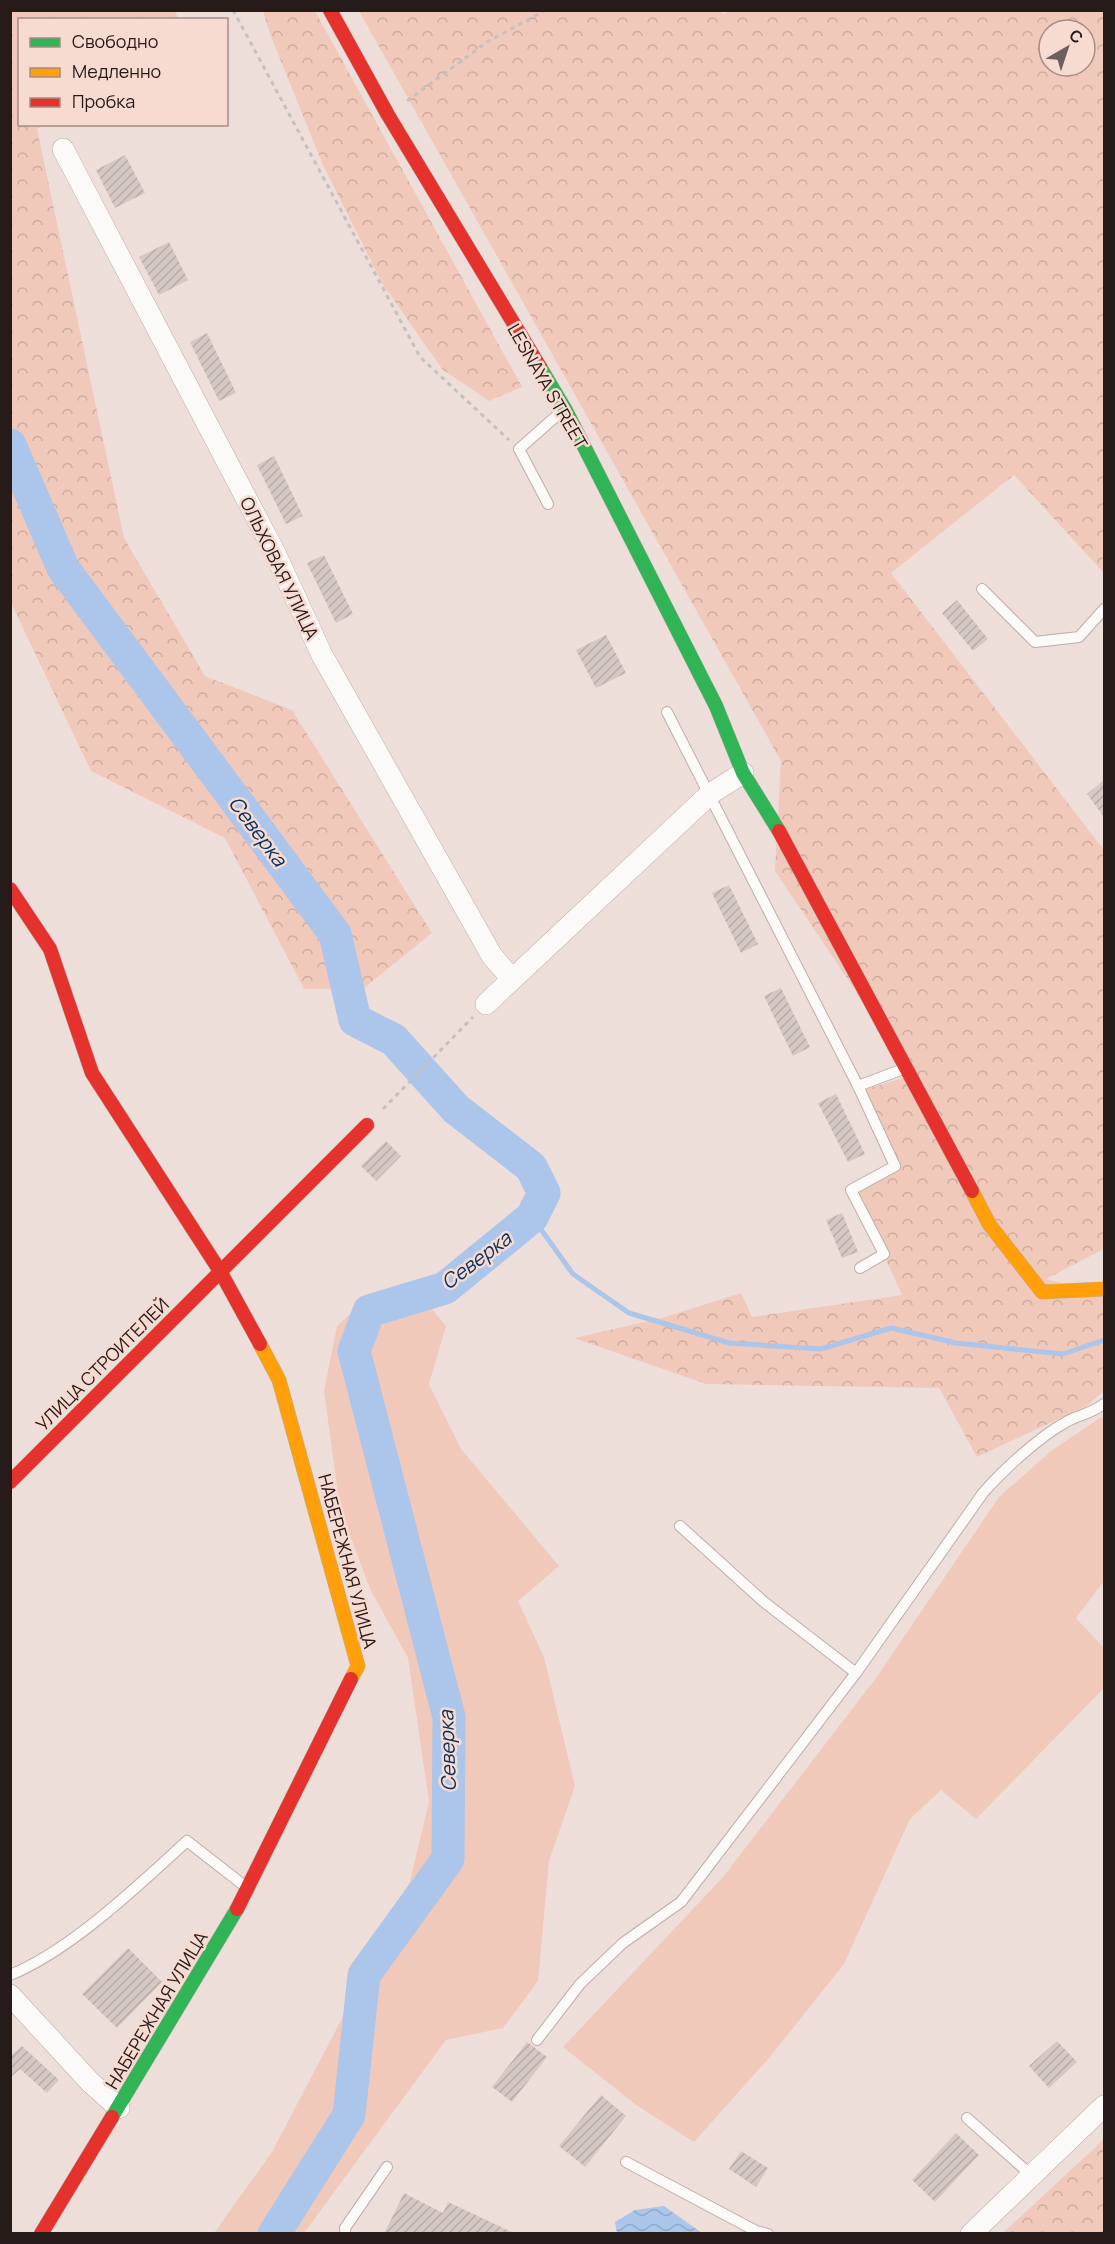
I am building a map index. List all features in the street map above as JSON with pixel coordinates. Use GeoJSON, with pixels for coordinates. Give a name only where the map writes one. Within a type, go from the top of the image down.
{"type":"FeatureCollection","features":[{"type":"Feature","properties":{"kind":"street","name":"LESNAYA STREET"},"geometry":{"type":"LineString","coordinates":[[330,10],[388,116],[565,409],[716,706],[742,773],[783,839],[989,1224],[1042,1292],[1104,1288]]}},
{"type":"Feature","properties":{"kind":"street","name":"ОЛЬХОВАЯ УЛИЦА"},"geometry":{"type":"LineString","coordinates":[[63,148],[275,553],[322,654],[492,956],[512,978]]}},
{"type":"Feature","properties":{"kind":"street"},"geometry":{"type":"LineString","coordinates":[[486,1004],[710,794],[742,773]]}},
{"type":"Feature","properties":{"kind":"street","name":"НАБЕРЕЖНАЯ УЛИЦА"},"geometry":{"type":"LineString","coordinates":[[12,896],[50,949],[92,1073],[220,1271],[279,1380],[358,1666],[249,1889],[41,2234]]}},
{"type":"Feature","properties":{"kind":"street","name":"УЛИЦА СТРОИТЕЛЕЙ"},"geometry":{"type":"LineString","coordinates":[[10,1482],[367,1125]]}},
{"type":"Feature","properties":{"kind":"street"},"geometry":{"type":"LineString","coordinates":[[10,1995],[90,2082],[119,2108]]}},
{"type":"Feature","properties":{"kind":"street"},"geometry":{"type":"LineString","coordinates":[[971,2234],[1104,2106]]}},
{"type":"Feature","properties":{"kind":"lane"},"geometry":{"type":"LineString","coordinates":[[548,504],[519,450],[565,409]]}},
{"type":"Feature","properties":{"kind":"lane"},"geometry":{"type":"LineString","coordinates":[[982,589],[1035,642],[1079,637],[1104,609]]}},
{"type":"Feature","properties":{"kind":"lane"},"geometry":{"type":"LineString","coordinates":[[667,712],[858,1086],[895,1166],[851,1190],[884,1254],[860,1268]]}},
{"type":"Feature","properties":{"kind":"lane"},"geometry":{"type":"LineString","coordinates":[[858,1086],[906,1068]]}},
{"type":"Feature","properties":{"kind":"lane"},"geometry":{"type":"LineString","coordinates":[[537,2040],[580,1984],[623,1944],[681,1902],[856,1673],[983,1493],[1002,1472],[1066,1422],[1093,1412],[1104,1404]]}},
{"type":"Feature","properties":{"kind":"lane"},"geometry":{"type":"LineString","coordinates":[[680,1526],[764,1602],[856,1673]]}},
{"type":"Feature","properties":{"kind":"lane"},"geometry":{"type":"LineString","coordinates":[[10,1975],[27,1968],[59,1947],[138,1886],[187,1841],[249,1889]]}},
{"type":"Feature","properties":{"kind":"lane"},"geometry":{"type":"LineString","coordinates":[[967,2118],[1031,2175]]}},
{"type":"Feature","properties":{"kind":"lane"},"geometry":{"type":"LineString","coordinates":[[626,2162],[756,2230],[768,2234]]}},
{"type":"Feature","properties":{"kind":"lane"},"geometry":{"type":"LineString","coordinates":[[345,2234],[345,2228],[387,2167]]}},
{"type":"Feature","properties":{"kind":"path"},"geometry":{"type":"LineString","coordinates":[[233,10],[420,357],[519,450]]}},
{"type":"Feature","properties":{"kind":"path"},"geometry":{"type":"LineString","coordinates":[[388,116],[487,42],[546,10]]}},
{"type":"Feature","properties":{"kind":"path"},"geometry":{"type":"LineString","coordinates":[[403,1090],[440,1055],[486,1004]]}},
{"type":"Feature","properties":{"kind":"green space"},"geometry":{"type":"Polygon","coordinates":[[[11,10],[175,11],[178,18],[18,18],[18,126],[43,126],[37,129],[124,538],[205,676],[292,710],[432,933],[364,988],[304,989],[225,838],[91,771],[11,603],[11,10]]]}},
{"type":"Feature","properties":{"kind":"green space"},"geometry":{"type":"Polygon","coordinates":[[[720,10],[723,14],[732,10],[1104,11],[1104,573],[1014,475],[891,573],[1104,850],[1104,1249],[1046,1279],[1104,1294],[1104,1391],[1086,1406],[977,1457],[939,1388],[706,1384],[574,1338],[662,1318],[741,1293],[752,1317],[902,1295],[855,1192],[900,1168],[864,1090],[912,1075],[775,871],[781,761],[359,11],[720,10]]]}},
{"type":"Feature","properties":{"kind":"green space"},"geometry":{"type":"Polygon","coordinates":[[[263,11],[315,11],[522,387],[489,401],[442,369],[382,283],[323,165],[270,34],[263,11]]]}},
{"type":"Feature","properties":{"kind":"green space"},"geometry":{"type":"Polygon","coordinates":[[[411,1284],[446,1326],[429,1384],[461,1449],[559,1566],[518,1601],[544,1657],[575,1786],[549,1861],[538,1981],[503,2028],[446,2040],[304,2233],[214,2233],[272,2152],[381,1944],[410,1881],[429,1802],[408,1658],[370,1589],[340,1508],[324,1391],[337,1326],[371,1295],[411,1284]]]}},
{"type":"Feature","properties":{"kind":"green space"},"geometry":{"type":"Polygon","coordinates":[[[1104,1415],[1104,1581],[1076,1618],[1104,1648],[1104,1688],[976,1819],[941,1790],[910,1819],[844,1964],[769,2058],[694,2142],[636,2105],[563,2047],[723,1877],[876,1678],[999,1497],[1051,1451],[1104,1415]]]}},
{"type":"Feature","properties":{"kind":"green space"},"geometry":{"type":"Polygon","coordinates":[[[1104,2139],[1104,2233],[1003,2233],[1104,2139]]]}},
{"type":"Feature","properties":{"kind":"water"},"geometry":{"type":"Polygon","coordinates":[[[664,2206],[702,2233],[617,2233],[615,2222],[635,2210],[664,2206]]]}},
{"type":"Feature","properties":{"kind":"building"},"geometry":{"type":"Polygon","coordinates":[[[125,155],[145,193],[115,208],[96,170],[125,155]]]}},
{"type":"Feature","properties":{"kind":"building"},"geometry":{"type":"Polygon","coordinates":[[[169,242],[188,280],[159,295],[139,257],[169,242]]]}},
{"type":"Feature","properties":{"kind":"building"},"geometry":{"type":"Polygon","coordinates":[[[207,333],[236,393],[219,401],[190,342],[207,333]]]}},
{"type":"Feature","properties":{"kind":"building"},"geometry":{"type":"Polygon","coordinates":[[[274,456],[303,516],[286,524],[257,465],[274,456]]]}},
{"type":"Feature","properties":{"kind":"building"},"geometry":{"type":"Polygon","coordinates":[[[324,555],[353,614],[336,623],[307,563],[324,555]]]}},
{"type":"Feature","properties":{"kind":"building"},"geometry":{"type":"Polygon","coordinates":[[[957,600],[988,639],[973,651],[942,613],[957,600]]]}},
{"type":"Feature","properties":{"kind":"building"},"geometry":{"type":"Polygon","coordinates":[[[606,635],[626,673],[596,688],[576,650],[606,635]]]}},
{"type":"Feature","properties":{"kind":"building"},"geometry":{"type":"Polygon","coordinates":[[[1104,780],[1104,817],[1087,794],[1104,780]]]}},
{"type":"Feature","properties":{"kind":"building"},"geometry":{"type":"Polygon","coordinates":[[[729,885],[758,944],[741,953],[712,893],[729,885]]]}},
{"type":"Feature","properties":{"kind":"building"},"geometry":{"type":"Polygon","coordinates":[[[781,988],[810,1047],[793,1056],[764,996],[781,988]]]}},
{"type":"Feature","properties":{"kind":"building"},"geometry":{"type":"Polygon","coordinates":[[[836,1094],[865,1154],[848,1162],[818,1103],[836,1094]]]}},
{"type":"Feature","properties":{"kind":"building"},"geometry":{"type":"Polygon","coordinates":[[[386,1141],[401,1156],[376,1181],[361,1166],[386,1141]]]}},
{"type":"Feature","properties":{"kind":"building"},"geometry":{"type":"Polygon","coordinates":[[[842,1213],[858,1252],[842,1258],[826,1220],[842,1213]]]}},
{"type":"Feature","properties":{"kind":"building"},"geometry":{"type":"Polygon","coordinates":[[[128,1948],[162,1982],[117,2028],[82,1994],[128,1948]]]}},
{"type":"Feature","properties":{"kind":"building"},"geometry":{"type":"Polygon","coordinates":[[[1057,2041],[1077,2062],[1049,2088],[1029,2066],[1057,2041]]]}},
{"type":"Feature","properties":{"kind":"building"},"geometry":{"type":"Polygon","coordinates":[[[527,2042],[547,2057],[512,2102],[492,2087],[527,2042]]]}},
{"type":"Feature","properties":{"kind":"building"},"geometry":{"type":"Polygon","coordinates":[[[22,2046],[59,2080],[47,2093],[20,2069],[10,2078],[10,2056],[22,2046]]]}},
{"type":"Feature","properties":{"kind":"building"},"geometry":{"type":"Polygon","coordinates":[[[601,2095],[626,2116],[585,2167],[559,2146],[601,2095]]]}},
{"type":"Feature","properties":{"kind":"building"},"geometry":{"type":"Polygon","coordinates":[[[956,2133],[979,2155],[935,2202],[912,2180],[956,2133]]]}},
{"type":"Feature","properties":{"kind":"building"},"geometry":{"type":"Polygon","coordinates":[[[741,2151],[768,2168],[756,2187],[729,2169],[741,2151]]]}},
{"type":"Feature","properties":{"kind":"building"},"geometry":{"type":"Polygon","coordinates":[[[404,2193],[443,2213],[448,2202],[516,2234],[384,2234],[404,2193]]]}},
{"type":"Feature","properties":{"kind":"waterway","name":"Северка"},"geometry":{"type":"LineString","coordinates":[[10,445],[63,568],[335,934],[355,1020],[394,1040],[456,1109],[531,1167],[544,1193],[532,1217],[445,1288],[369,1311],[354,1351],[449,1717],[448,1859],[364,1975],[349,2115],[274,2234]]}},
{"type":"Feature","properties":{"kind":"waterway"},"geometry":{"type":"LineString","coordinates":[[532,1217],[573,1274],[629,1313],[729,1343],[821,1349],[891,1328],[956,1343],[1063,1354],[1104,1340]]}},
{"type":"Feature","properties":{"kind":"traffic: fast"},"geometry":{"type":"LineString","coordinates":[[540,367],[565,409],[716,706],[743,773],[779,831]]}},
{"type":"Feature","properties":{"kind":"traffic: fast"},"geometry":{"type":"LineString","coordinates":[[112,2117],[237,1909]]}},
{"type":"Feature","properties":{"kind":"traffic: slow"},"geometry":{"type":"LineString","coordinates":[[972,1191],[989,1224],[1042,1292],[1104,1289]]}},
{"type":"Feature","properties":{"kind":"traffic: slow"},"geometry":{"type":"LineString","coordinates":[[260,1344],[279,1380],[358,1666],[351,1679]]}},
{"type":"Feature","properties":{"kind":"traffic: jam"},"geometry":{"type":"LineString","coordinates":[[330,10],[388,115],[540,367]]}},
{"type":"Feature","properties":{"kind":"traffic: jam"},"geometry":{"type":"LineString","coordinates":[[779,831],[972,1191]]}},
{"type":"Feature","properties":{"kind":"traffic: jam"},"geometry":{"type":"LineString","coordinates":[[10,889],[50,949],[92,1073],[220,1271],[260,1344]]}},
{"type":"Feature","properties":{"kind":"traffic: jam"},"geometry":{"type":"LineString","coordinates":[[10,1482],[367,1125]]}},
{"type":"Feature","properties":{"kind":"traffic: jam"},"geometry":{"type":"LineString","coordinates":[[237,1909],[351,1679]]}},
{"type":"Feature","properties":{"kind":"traffic: jam"},"geometry":{"type":"LineString","coordinates":[[41,2234],[112,2117]]}}]}
